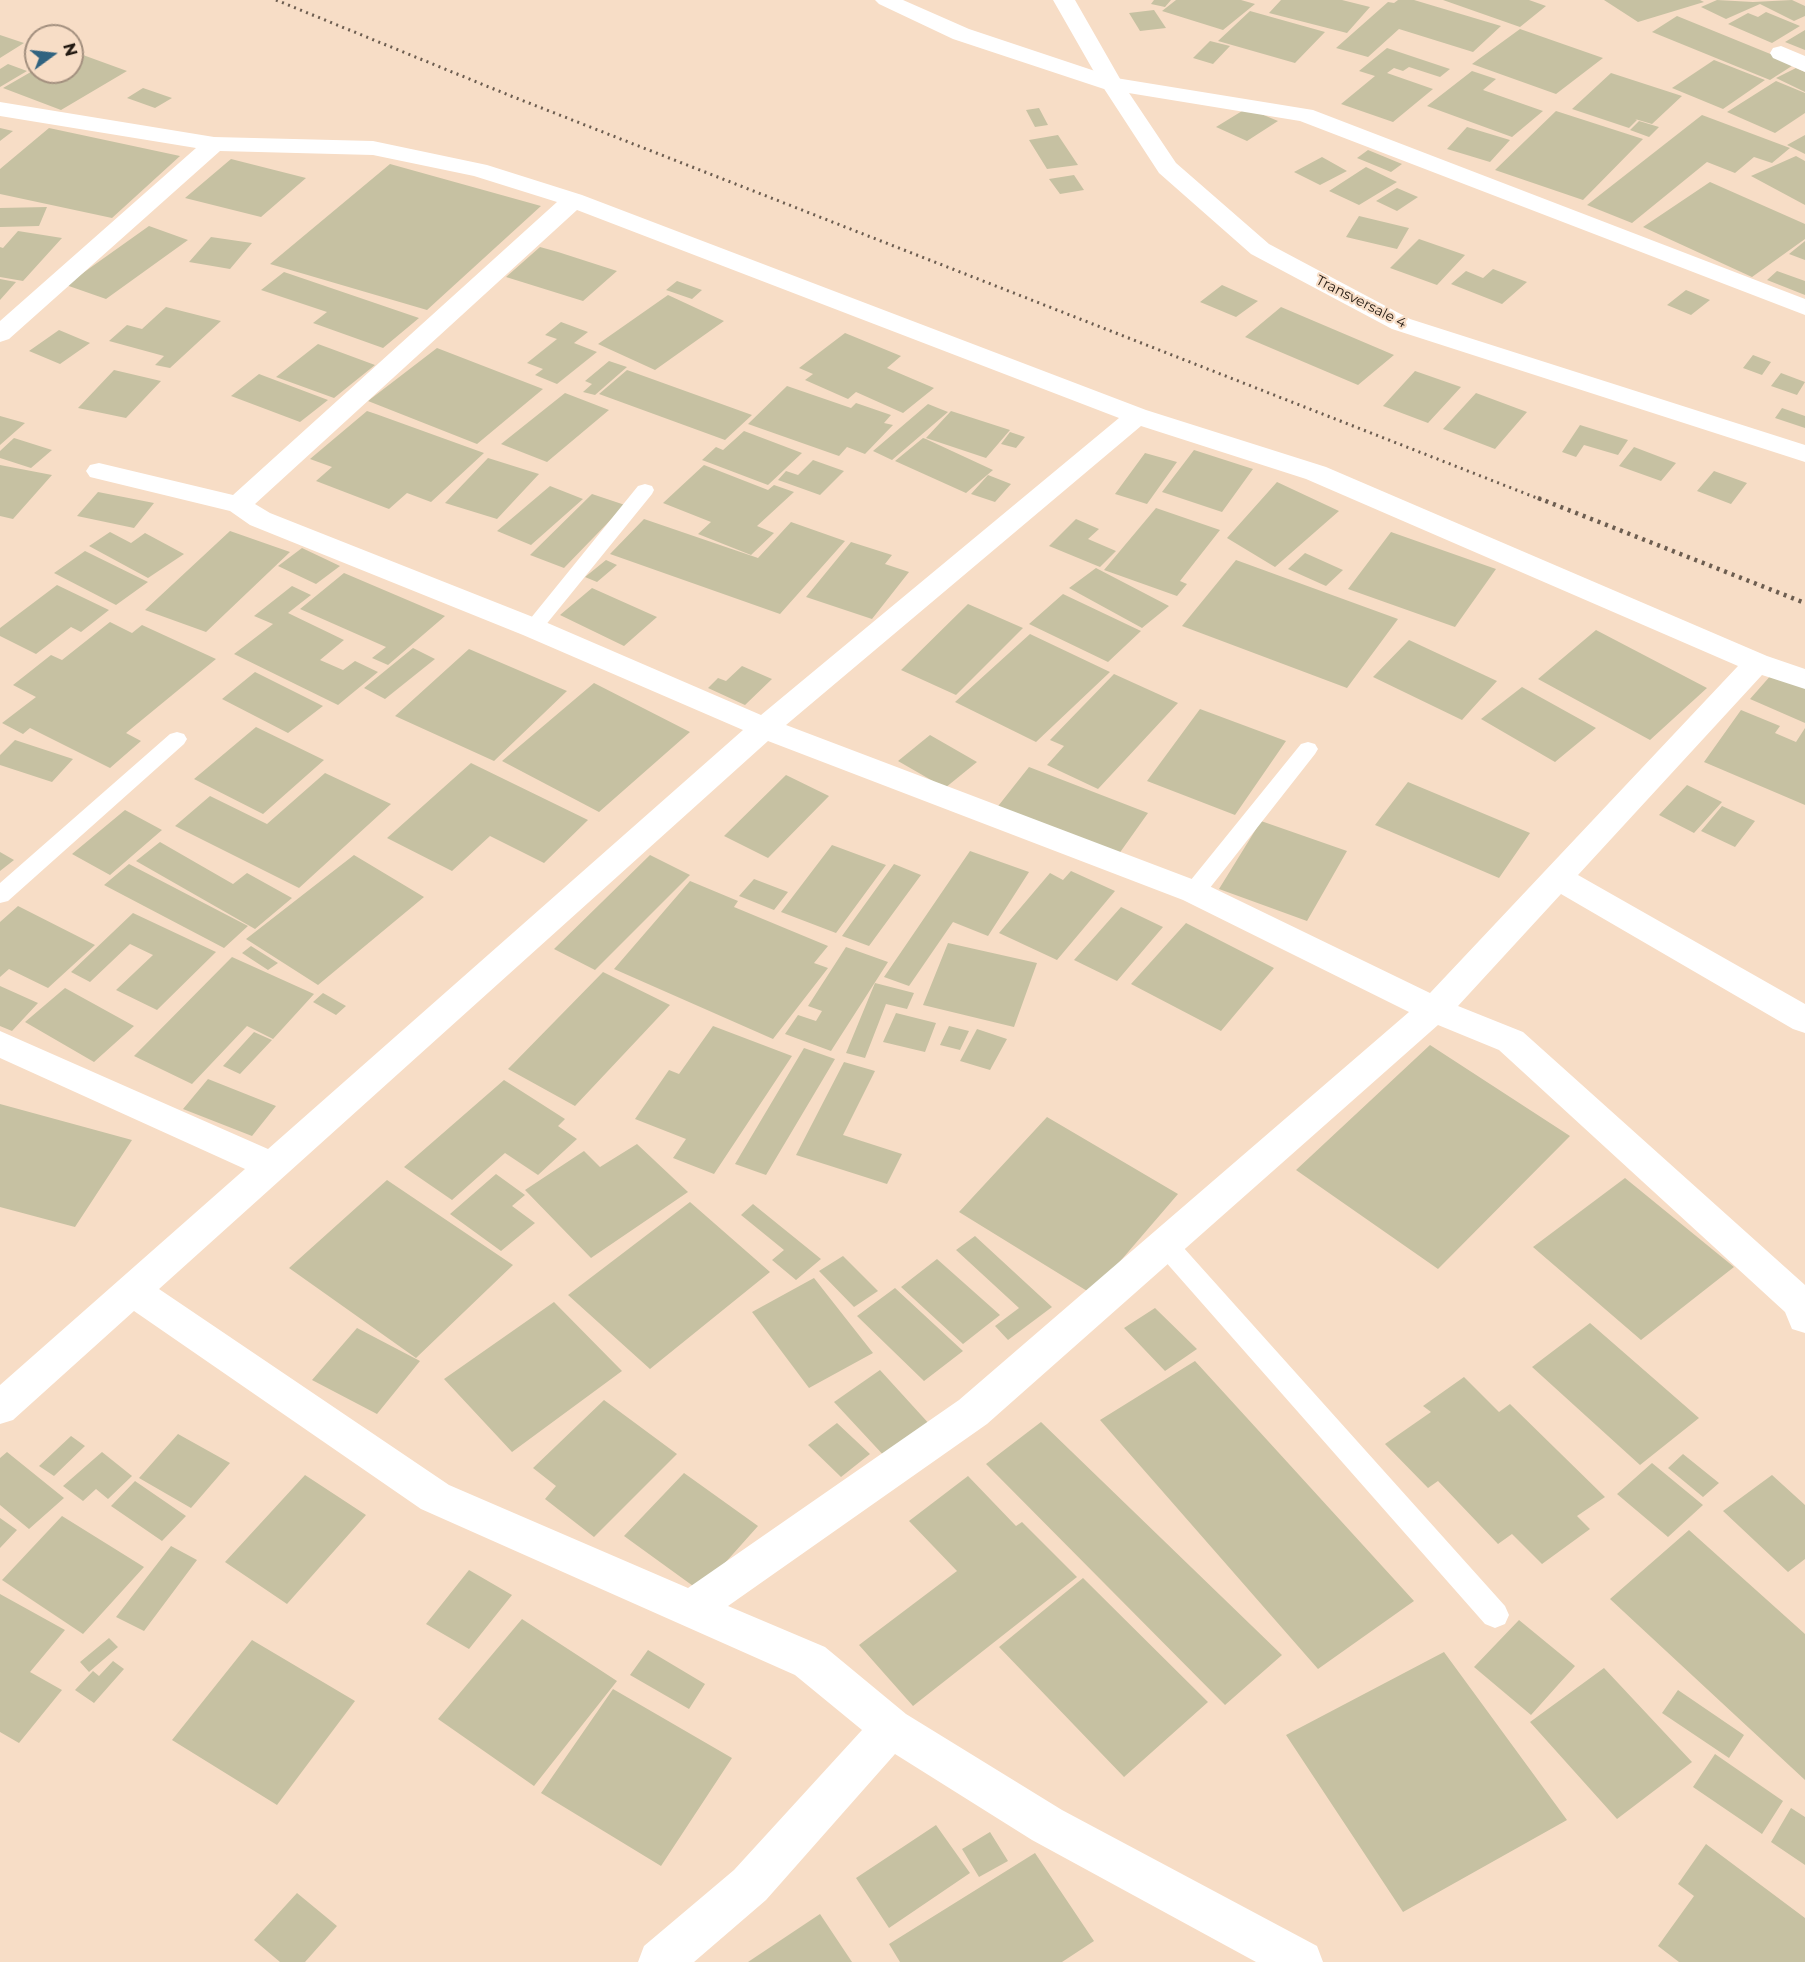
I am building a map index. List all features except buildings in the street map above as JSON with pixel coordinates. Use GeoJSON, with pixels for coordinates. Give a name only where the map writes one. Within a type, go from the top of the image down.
{"type":"FeatureCollection","features":[{"type":"Feature","properties":{"kind":"street"},"geometry":{"type":"LineString","coordinates":[[886,0],[961,34],[1112,84],[1305,115],[1805,308]]}},
{"type":"Feature","properties":{"kind":"street","name":"Transversale 4"},"geometry":{"type":"LineString","coordinates":[[1064,0],[1112,84],[1167,168],[1260,249],[1401,324],[1805,454]]}},
{"type":"Feature","properties":{"kind":"street"},"geometry":{"type":"LineString","coordinates":[[1781,53],[1805,65]]}},
{"type":"Feature","properties":{"kind":"street"},"geometry":{"type":"LineString","coordinates":[[0,109],[214,144],[373,148],[479,170],[574,200],[1137,416],[1316,473],[1757,663],[1805,679]]}},
{"type":"Feature","properties":{"kind":"street"},"geometry":{"type":"LineString","coordinates":[[0,334],[214,144]]}},
{"type":"Feature","properties":{"kind":"street"},"geometry":{"type":"LineString","coordinates":[[239,505],[257,486],[574,200]]}},
{"type":"Feature","properties":{"kind":"street"},"geometry":{"type":"LineString","coordinates":[[0,1408],[14,1377],[133,1291],[764,728],[1137,416]]}},
{"type":"Feature","properties":{"kind":"street"},"geometry":{"type":"LineString","coordinates":[[99,471],[239,505],[260,519],[532,628],[764,728],[1194,892],[1434,1010],[1511,1041],[1802,1305],[1805,1318]]}},
{"type":"Feature","properties":{"kind":"street"},"geometry":{"type":"LineString","coordinates":[[691,1609],[973,1412],[1434,1010],[1757,663]]}},
{"type":"Feature","properties":{"kind":"street"},"geometry":{"type":"LineString","coordinates":[[1557,877],[1805,1020]]}},
{"type":"Feature","properties":{"kind":"street"},"geometry":{"type":"LineString","coordinates":[[0,1044],[272,1166]]}},
{"type":"Feature","properties":{"kind":"street"},"geometry":{"type":"LineString","coordinates":[[133,1291],[435,1497],[810,1661],[891,1728],[1047,1825],[1301,1962]]}},
{"type":"Feature","properties":{"kind":"street"},"geometry":{"type":"LineString","coordinates":[[660,1962],[750,1885],[891,1728]]}},
{"type":"Feature","properties":{"kind":"lane"},"geometry":{"type":"LineString","coordinates":[[532,628],[645,490]]}},
{"type":"Feature","properties":{"kind":"lane"},"geometry":{"type":"LineString","coordinates":[[0,895],[177,739]]}},
{"type":"Feature","properties":{"kind":"lane"},"geometry":{"type":"LineString","coordinates":[[1194,892],[1308,748]]}},
{"type":"Feature","properties":{"kind":"lane"},"geometry":{"type":"LineString","coordinates":[[1165,1244],[1495,1615]]}},
{"type":"Feature","properties":{"kind":"railway"},"geometry":{"type":"LineString","coordinates":[[276,0],[511,96],[1542,500]]}},
{"type":"Feature","properties":{"kind":"railway"},"geometry":{"type":"LineString","coordinates":[[1538,498],[1805,603]]}}]}
